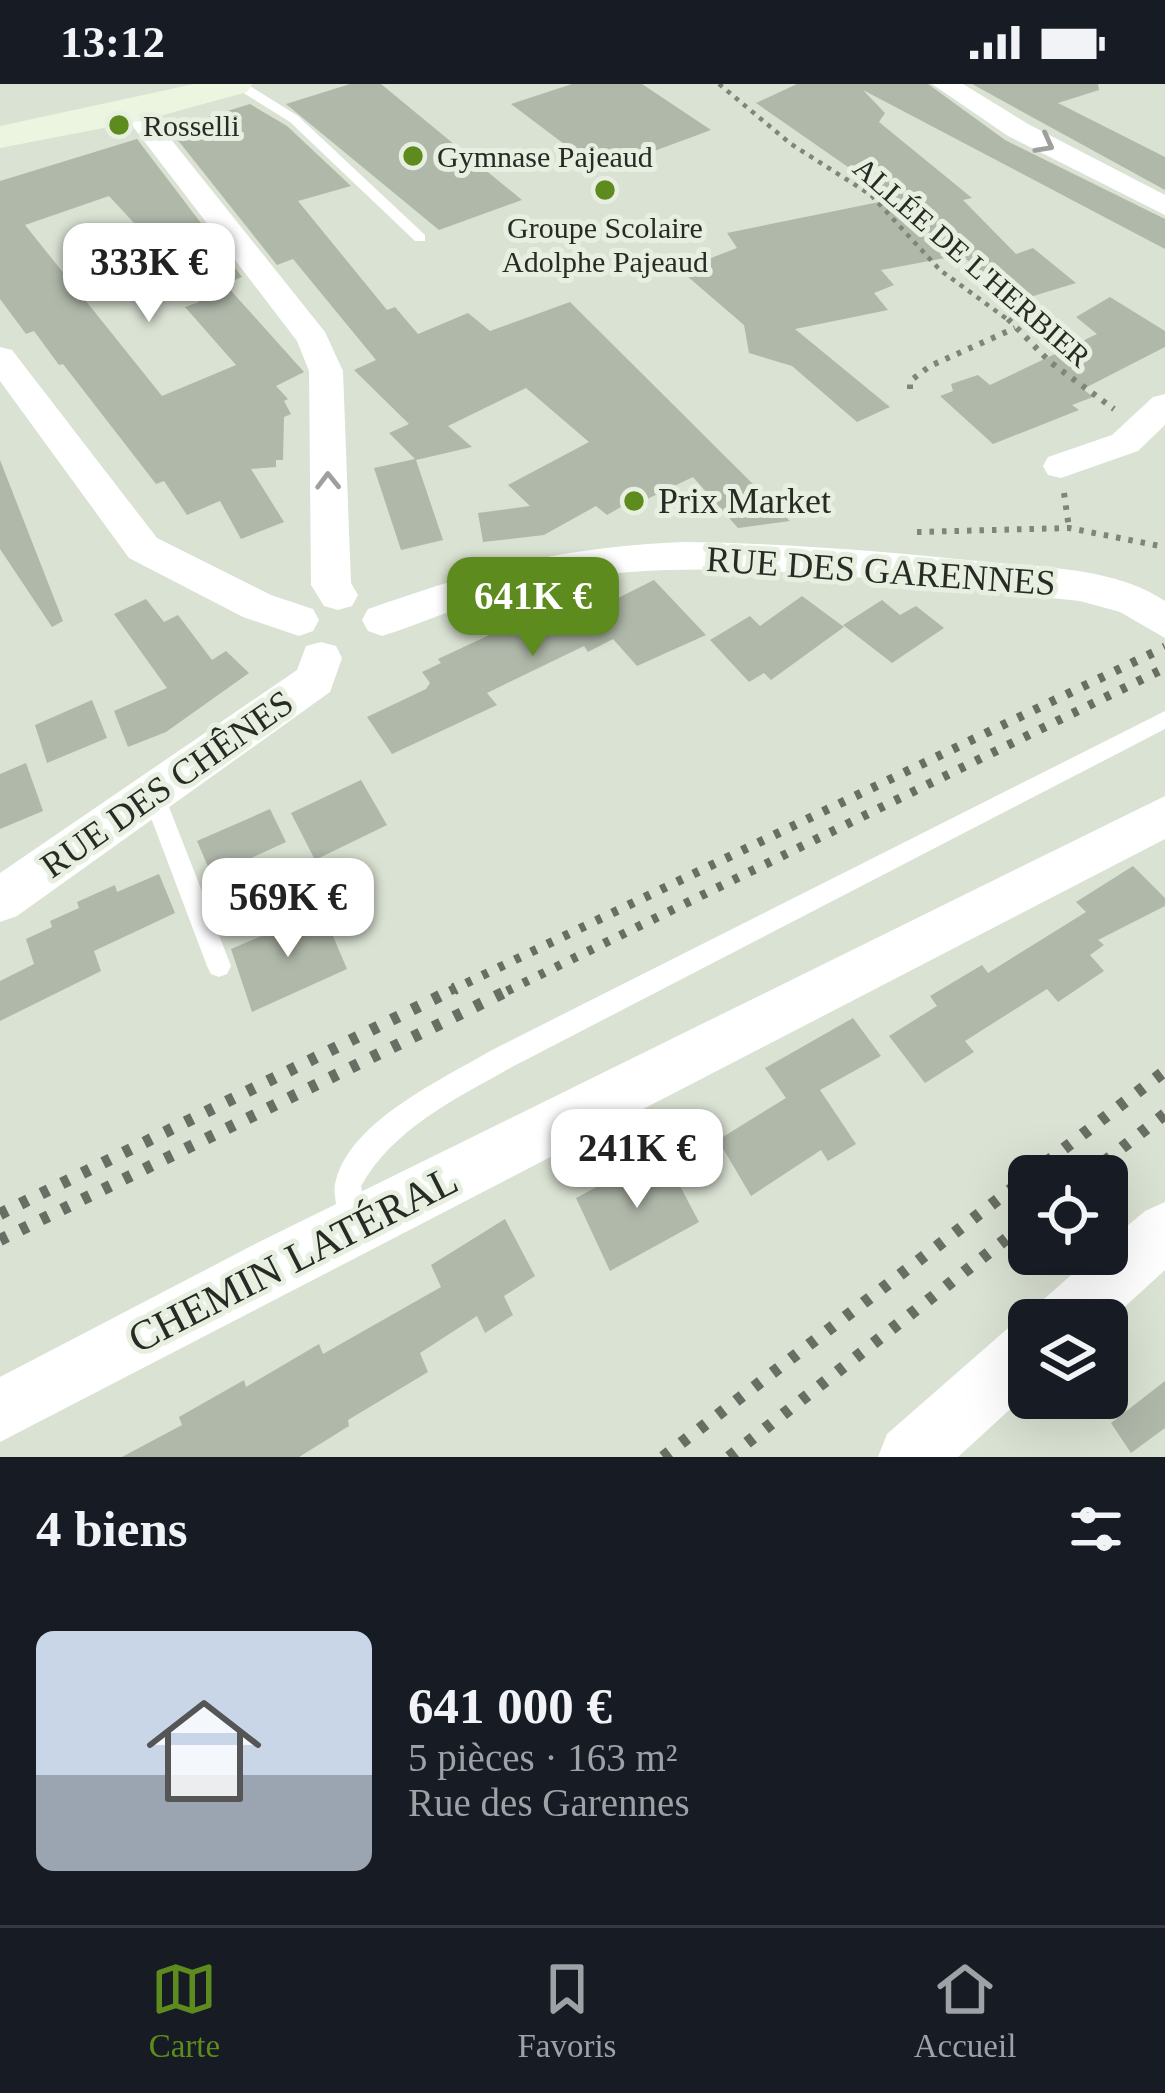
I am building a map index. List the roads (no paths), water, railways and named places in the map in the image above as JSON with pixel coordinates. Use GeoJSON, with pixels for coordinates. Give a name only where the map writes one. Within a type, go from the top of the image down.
{"type":"FeatureCollection","features":[{"type":"Feature","properties":{"kind":"main road"},"geometry":{"type":"LineString","coordinates":[[0,120],[158,92],[240,87]]}},
{"type":"Feature","properties":{"kind":"main road"},"geometry":{"type":"LineString","coordinates":[[0,137],[158,92]]}},
{"type":"Feature","properties":{"kind":"street"},"geometry":{"type":"LineString","coordinates":[[945,84],[1018,130],[1165,206]]}},
{"type":"Feature","properties":{"kind":"street"},"geometry":{"type":"LineString","coordinates":[[158,92],[144,124],[313,339],[326,371],[331,585],[338,596]]}},
{"type":"Feature","properties":{"kind":"street"},"geometry":{"type":"LineString","coordinates":[[0,357],[143,548],[257,606],[338,659],[371,646],[382,620],[368,600],[338,596],[308,608],[310,639]]}},
{"type":"Feature","properties":{"kind":"street"},"geometry":{"type":"LineString","coordinates":[[1061,466],[1125,443],[1153,418]]}},
{"type":"Feature","properties":{"kind":"street","name":"RUE DES GARENNES"},"geometry":{"type":"LineString","coordinates":[[382,620],[510,576],[583,563],[680,556],[1079,586],[1149,611]]}},
{"type":"Feature","properties":{"kind":"street","name":"RUE DES CHÊNES"},"geometry":{"type":"LineString","coordinates":[[0,901],[315,680],[310,639]]}},
{"type":"Feature","properties":{"kind":"street","name":"CHEMIN LATÉRAL"},"geometry":{"type":"LineString","coordinates":[[0,1411],[1165,816]]}},
{"type":"Feature","properties":{"kind":"street"},"geometry":{"type":"LineString","coordinates":[[1089,1299],[1165,1231]]}},
{"type":"Feature","properties":{"kind":"street"},"geometry":{"type":"LineString","coordinates":[[910,1457],[1008,1371]]}},
{"type":"Feature","properties":{"kind":"lane"},"geometry":{"type":"LineString","coordinates":[[240,87],[294,118],[420,238]]}},
{"type":"Feature","properties":{"kind":"lane"},"geometry":{"type":"LineString","coordinates":[[356,1226],[347,1184],[374,1140],[404,1115],[500,1059],[1165,719]]}},
{"type":"Feature","properties":{"kind":"lane"},"geometry":{"type":"LineString","coordinates":[[153,794],[219,966]]}},
{"type":"Feature","properties":{"kind":"railway"},"geometry":{"type":"LineString","coordinates":[[450,991],[1165,647]]}},
{"type":"Feature","properties":{"kind":"railway"},"geometry":{"type":"LineString","coordinates":[[507,991],[1165,668]]}},
{"type":"Feature","properties":{"kind":"railway"},"geometry":{"type":"LineString","coordinates":[[0,1214],[456,988]]}},
{"type":"Feature","properties":{"kind":"railway"},"geometry":{"type":"LineString","coordinates":[[0,1240],[513,988]]}},
{"type":"Feature","properties":{"kind":"railway"},"geometry":{"type":"LineString","coordinates":[[663,1457],[1165,1071]]}},
{"type":"Feature","properties":{"kind":"railway"},"geometry":{"type":"LineString","coordinates":[[1113,1155],[1165,1114]]}},
{"type":"Feature","properties":{"kind":"railway"},"geometry":{"type":"LineString","coordinates":[[729,1457],[1008,1238]]}},
{"type":"Feature","properties":{"kind":"place","name":"Rosselli"},"geometry":{"type":"Point","coordinates":[119,125]}},
{"type":"Feature","properties":{"kind":"place","name":"Gymnase Pajeaud"},"geometry":{"type":"Point","coordinates":[413,156]}},
{"type":"Feature","properties":{"kind":"place","name":"Groupe Scolaire Adolphe Pajeaud"},"geometry":{"type":"Point","coordinates":[605,190]}},
{"type":"Feature","properties":{"kind":"place","name":"Prix Market"},"geometry":{"type":"Point","coordinates":[634,501]}}]}
